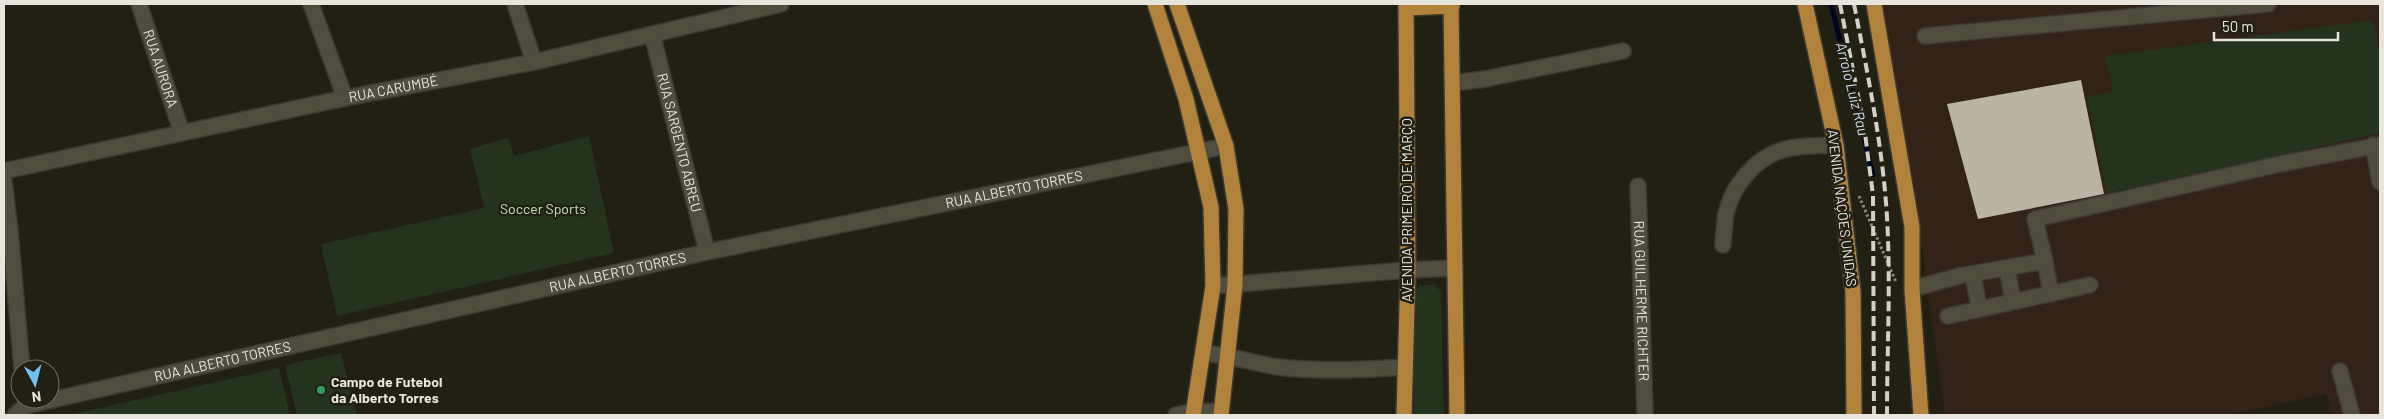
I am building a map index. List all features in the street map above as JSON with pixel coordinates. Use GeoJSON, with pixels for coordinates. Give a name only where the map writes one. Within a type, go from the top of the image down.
{"type":"FeatureCollection","features":[{"type":"Feature","properties":{"kind":"main road"},"geometry":{"type":"LineString","coordinates":[[1155,4],[1186,99],[1211,207],[1213,286],[1193,413]]}},
{"type":"Feature","properties":{"kind":"main road"},"geometry":{"type":"LineString","coordinates":[[1177,4],[1226,146],[1236,209],[1235,285],[1221,413]]}},
{"type":"Feature","properties":{"kind":"main road","name":"AVENIDA NAÇÕES UNIDAS"},"geometry":{"type":"LineString","coordinates":[[1805,4],[1836,145],[1853,292],[1854,415]]}},
{"type":"Feature","properties":{"kind":"main road"},"geometry":{"type":"LineString","coordinates":[[1874,4],[1912,227],[1906,290],[1921,415]]}},
{"type":"Feature","properties":{"kind":"main road"},"geometry":{"type":"LineString","coordinates":[[1406,6],[1452,5],[1457,415]]}},
{"type":"Feature","properties":{"kind":"main road","name":"AVENIDA PRIMEIRO DE MARÇO"},"geometry":{"type":"LineString","coordinates":[[1404,415],[1408,270],[1406,6]]}},
{"type":"Feature","properties":{"kind":"street","name":"RUA AURORA"},"geometry":{"type":"LineString","coordinates":[[139,4],[182,133]]}},
{"type":"Feature","properties":{"kind":"street"},"geometry":{"type":"LineString","coordinates":[[311,4],[345,98]]}},
{"type":"Feature","properties":{"kind":"street"},"geometry":{"type":"LineString","coordinates":[[515,4],[534,62]]}},
{"type":"Feature","properties":{"kind":"street","name":"RUA CARUMBÉ"},"geometry":{"type":"LineString","coordinates":[[4,171],[345,98],[534,62],[652,34],[740,8],[781,4]]}},
{"type":"Feature","properties":{"kind":"street"},"geometry":{"type":"LineString","coordinates":[[1925,36],[2268,4]]}},
{"type":"Feature","properties":{"kind":"street","name":"RUA SARGENTO ABREU"},"geometry":{"type":"LineString","coordinates":[[652,34],[707,252]]}},
{"type":"Feature","properties":{"kind":"street"},"geometry":{"type":"LineString","coordinates":[[1453,83],[1485,79],[1623,51]]}},
{"type":"Feature","properties":{"kind":"street"},"geometry":{"type":"LineString","coordinates":[[1723,245],[1726,213],[1737,186],[1755,165],[1771,153],[1786,148],[1836,145]]}},
{"type":"Feature","properties":{"kind":"street"},"geometry":{"type":"LineString","coordinates":[[2051,294],[2035,219],[2377,145],[2380,182]]}},
{"type":"Feature","properties":{"kind":"street","name":"RUA ALBERTO TORRES"},"geometry":{"type":"LineString","coordinates":[[60,401],[707,252],[1200,153],[1226,146]]}},
{"type":"Feature","properties":{"kind":"street"},"geometry":{"type":"LineString","coordinates":[[4,181],[21,359]]}},
{"type":"Feature","properties":{"kind":"street","name":"RUA GUILHERME RICHTER"},"geometry":{"type":"LineString","coordinates":[[1638,186],[1645,415]]}},
{"type":"Feature","properties":{"kind":"street"},"geometry":{"type":"LineString","coordinates":[[1906,290],[1973,274],[2045,261]]}},
{"type":"Feature","properties":{"kind":"street"},"geometry":{"type":"LineString","coordinates":[[1213,286],[1455,268]]}},
{"type":"Feature","properties":{"kind":"street"},"geometry":{"type":"LineString","coordinates":[[2007,269],[2013,301]]}},
{"type":"Feature","properties":{"kind":"street"},"geometry":{"type":"LineString","coordinates":[[1973,274],[1979,308]]}},
{"type":"Feature","properties":{"kind":"street"},"geometry":{"type":"LineString","coordinates":[[1948,316],[2090,285]]}},
{"type":"Feature","properties":{"kind":"street"},"geometry":{"type":"LineString","coordinates":[[1203,353],[1227,355],[1278,367],[1350,371],[1405,367]]}},
{"type":"Feature","properties":{"kind":"street"},"geometry":{"type":"LineString","coordinates":[[2340,371],[2352,415]]}},
{"type":"Feature","properties":{"kind":"street"},"geometry":{"type":"LineString","coordinates":[[1176,415],[1221,413]]}},
{"type":"Feature","properties":{"kind":"path"},"geometry":{"type":"LineString","coordinates":[[1858,193],[1906,290]]}},
{"type":"Feature","properties":{"kind":"shaded area"},"geometry":{"type":"Polygon","coordinates":[[[1879,4],[2380,4],[2380,415],[2332,415],[2326,394],[2228,415],[1945,415],[1918,222],[1879,4]]]}},
{"type":"Feature","properties":{"kind":"green space"},"geometry":{"type":"Polygon","coordinates":[[[2373,20],[2380,53],[2380,133],[2107,193],[2087,96],[2113,92],[2105,56],[2373,20]]]}},
{"type":"Feature","properties":{"kind":"green space","name":"Soccer Sports"},"geometry":{"type":"Polygon","coordinates":[[[589,136],[614,253],[337,316],[321,244],[484,208],[470,149],[508,138],[514,156],[589,136]]]}},
{"type":"Feature","properties":{"kind":"green space"},"geometry":{"type":"Polygon","coordinates":[[[1435,284],[1441,292],[1444,415],[1414,415],[1414,296],[1419,286],[1435,284]]]}},
{"type":"Feature","properties":{"kind":"green space","name":"Campo de Futebol da Alberto Torres"},"geometry":{"type":"Polygon","coordinates":[[[341,353],[357,415],[297,415],[285,365],[341,353]]]}},
{"type":"Feature","properties":{"kind":"green space"},"geometry":{"type":"Polygon","coordinates":[[[279,368],[290,415],[68,415],[279,368]]]}},
{"type":"Feature","properties":{"kind":"building"},"geometry":{"type":"Polygon","coordinates":[[[2081,80],[2104,194],[1978,219],[1947,104],[2081,80]]]}},
{"type":"Feature","properties":{"kind":"waterway","name":"Arroio Luiz Rau"},"geometry":{"type":"LineString","coordinates":[[1831,4],[1873,175]]}},
{"type":"Feature","properties":{"kind":"railway"},"geometry":{"type":"LineString","coordinates":[[1840,4],[1864,126],[1873,195],[1874,415]]}},
{"type":"Feature","properties":{"kind":"railway"},"geometry":{"type":"LineString","coordinates":[[1854,4],[1876,120],[1885,191],[1889,275],[1887,415]]}},
{"type":"Feature","properties":{"kind":"place","name":"Campo de Futebol da Alberto Torres"},"geometry":{"type":"Point","coordinates":[321,390]}}]}
